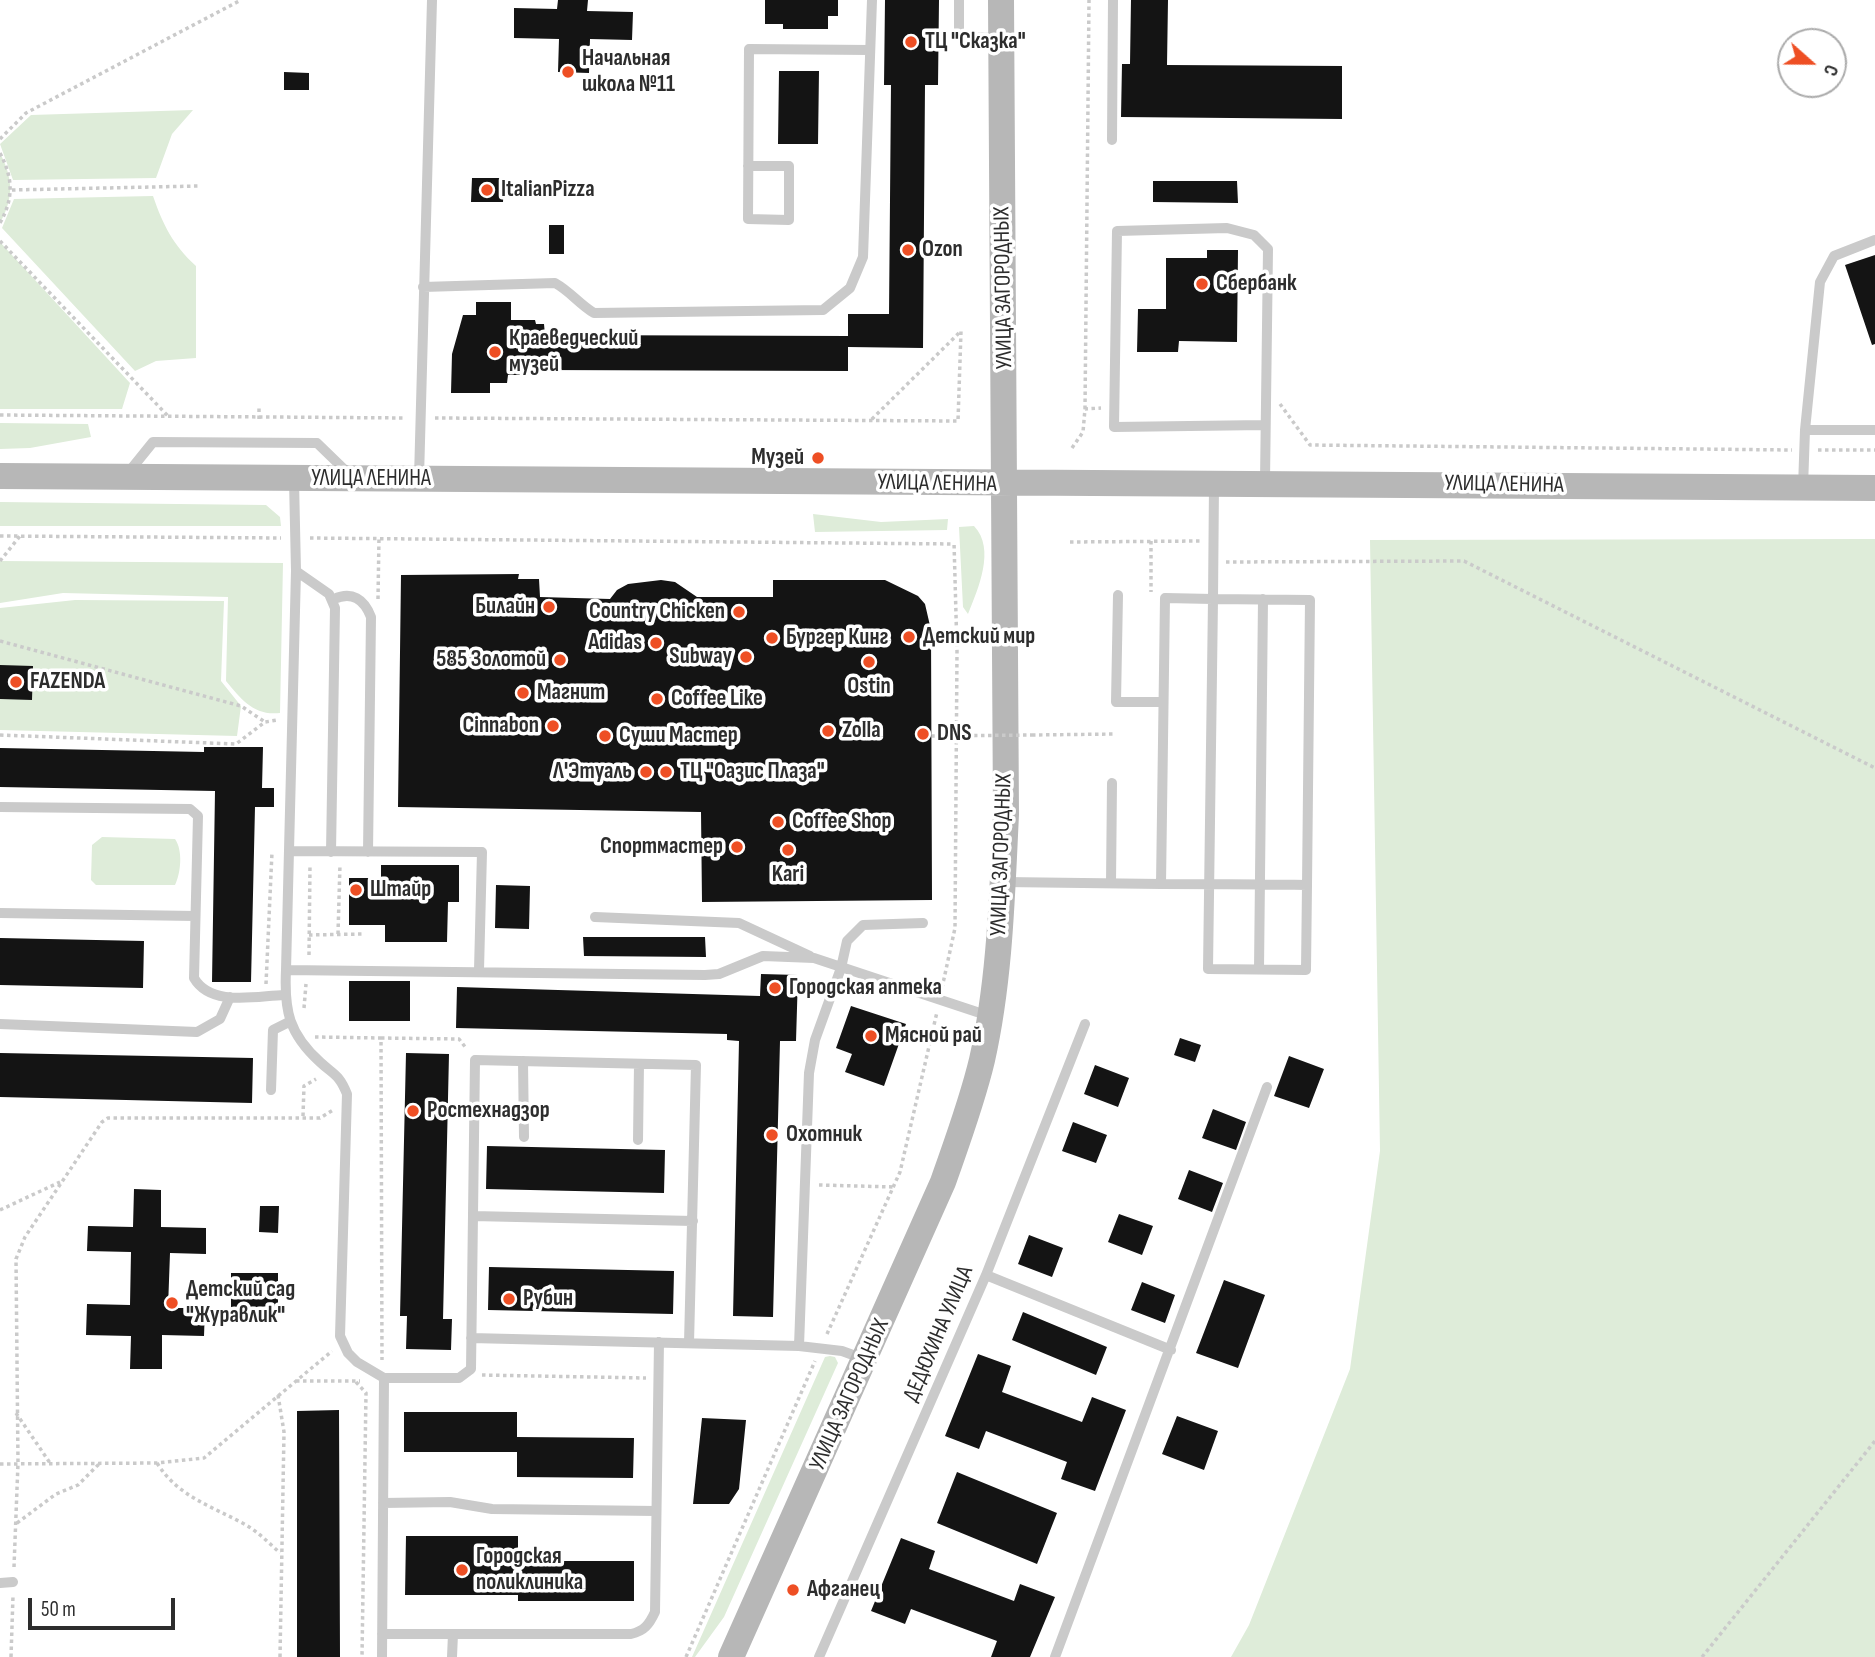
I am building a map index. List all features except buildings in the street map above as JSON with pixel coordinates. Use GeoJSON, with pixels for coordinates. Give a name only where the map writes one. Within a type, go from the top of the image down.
{"type":"FeatureCollection","features":[{"type":"Feature","properties":{"kind":"main road","name":"УЛИЦА ЗАГОРОДНЫХ"},"geometry":{"type":"LineString","coordinates":[[731,1657],[867,1359],[947,1172],[970,1102],[990,1016],[1003,882],[1006,814],[1001,0]]}},
{"type":"Feature","properties":{"kind":"main road","name":"УЛИЦА ЛЕНИНА"},"geometry":{"type":"LineString","coordinates":[[0,476],[1875,488]]}},
{"type":"Feature","properties":{"kind":"lane"},"geometry":{"type":"LineString","coordinates":[[419,478],[418,418],[432,0]]}},
{"type":"Feature","properties":{"kind":"lane"},"geometry":{"type":"LineString","coordinates":[[423,287],[555,283],[573,293],[581,305],[594,313],[823,310],[850,288],[863,257],[872,0]]}},
{"type":"Feature","properties":{"kind":"lane"},"geometry":{"type":"LineString","coordinates":[[959,0],[959,37],[1001,38]]}},
{"type":"Feature","properties":{"kind":"lane"},"geometry":{"type":"LineString","coordinates":[[1112,140],[1113,0]]}},
{"type":"Feature","properties":{"kind":"lane"},"geometry":{"type":"LineString","coordinates":[[748,166],[789,166],[789,220],[748,219],[748,166],[749,49],[870,50]]}},
{"type":"Feature","properties":{"kind":"lane"},"geometry":{"type":"LineString","coordinates":[[1265,425],[1114,428],[1117,231],[1227,228],[1254,235],[1268,249],[1265,483]]}},
{"type":"Feature","properties":{"kind":"lane"},"geometry":{"type":"LineString","coordinates":[[1803,488],[1813,325],[1823,274],[1834,256],[1875,240]]}},
{"type":"Feature","properties":{"kind":"lane"},"geometry":{"type":"LineString","coordinates":[[1805,430],[1875,430]]}},
{"type":"Feature","properties":{"kind":"lane"},"geometry":{"type":"LineString","coordinates":[[125,477],[153,442],[317,443],[353,479]]}},
{"type":"Feature","properties":{"kind":"lane"},"geometry":{"type":"LineString","coordinates":[[294,479],[296,571],[284,995],[289,1022],[301,1045],[339,1075],[346,1094],[340,1336],[348,1353],[357,1362],[384,1378],[458,1378],[471,1369],[475,1060],[696,1065],[689,1343]]}},
{"type":"Feature","properties":{"kind":"lane"},"geometry":{"type":"LineString","coordinates":[[1161,884],[1165,598],[1213,599],[1263,599],[1311,600],[1306,970],[1208,969],[1210,884],[1213,599],[1213,541],[1214,484]]}},
{"type":"Feature","properties":{"kind":"lane"},"geometry":{"type":"LineString","coordinates":[[296,571],[334,600]]}},
{"type":"Feature","properties":{"kind":"lane"},"geometry":{"type":"LineString","coordinates":[[334,600],[343,595],[358,597],[366,604],[371,617],[368,852]]}},
{"type":"Feature","properties":{"kind":"lane"},"geometry":{"type":"LineString","coordinates":[[1118,595],[1116,702],[1163,702]]}},
{"type":"Feature","properties":{"kind":"lane"},"geometry":{"type":"LineString","coordinates":[[1259,969],[1263,599]]}},
{"type":"Feature","properties":{"kind":"lane"},"geometry":{"type":"LineString","coordinates":[[334,600],[336,852]]}},
{"type":"Feature","properties":{"kind":"lane"},"geometry":{"type":"LineString","coordinates":[[1111,883],[1112,783]]}},
{"type":"Feature","properties":{"kind":"lane"},"geometry":{"type":"LineString","coordinates":[[0,807],[190,809],[198,816],[194,978],[200,989],[230,997],[284,995]]}},
{"type":"Feature","properties":{"kind":"lane"},"geometry":{"type":"LineString","coordinates":[[289,851],[482,852],[479,970]]}},
{"type":"Feature","properties":{"kind":"lane"},"geometry":{"type":"LineString","coordinates":[[1003,882],[1307,885]]}},
{"type":"Feature","properties":{"kind":"lane"},"geometry":{"type":"LineString","coordinates":[[0,912],[195,916]]}},
{"type":"Feature","properties":{"kind":"lane"},"geometry":{"type":"LineString","coordinates":[[595,917],[739,923],[814,958],[990,1016]]}},
{"type":"Feature","properties":{"kind":"lane"},"geometry":{"type":"LineString","coordinates":[[799,1346],[809,1073],[815,1040],[841,968],[847,941],[863,925],[923,923]]}},
{"type":"Feature","properties":{"kind":"lane"},"geometry":{"type":"LineString","coordinates":[[286,970],[479,970],[705,975],[719,974],[762,956],[814,958]]}},
{"type":"Feature","properties":{"kind":"lane"},"geometry":{"type":"LineString","coordinates":[[0,1024],[197,1032],[220,1019],[230,997]]}},
{"type":"Feature","properties":{"kind":"lane"},"geometry":{"type":"LineString","coordinates":[[271,1090],[273,1030],[289,1022]]}},
{"type":"Feature","properties":{"kind":"lane","name":"ДЕДЮХИНА УЛИЦА"},"geometry":{"type":"LineString","coordinates":[[819,1657],[986,1275],[1086,1024]]}},
{"type":"Feature","properties":{"kind":"lane"},"geometry":{"type":"LineString","coordinates":[[523,1062],[524,1137]]}},
{"type":"Feature","properties":{"kind":"lane"},"geometry":{"type":"LineString","coordinates":[[638,1140],[639,1064]]}},
{"type":"Feature","properties":{"kind":"lane"},"geometry":{"type":"LineString","coordinates":[[1055,1657],[1267,1087]]}},
{"type":"Feature","properties":{"kind":"lane"},"geometry":{"type":"LineString","coordinates":[[473,1216],[693,1221]]}},
{"type":"Feature","properties":{"kind":"lane"},"geometry":{"type":"LineString","coordinates":[[986,1275],[1171,1350]]}},
{"type":"Feature","properties":{"kind":"lane"},"geometry":{"type":"LineString","coordinates":[[471,1338],[821,1347],[867,1359]]}},
{"type":"Feature","properties":{"kind":"lane"},"geometry":{"type":"LineString","coordinates":[[382,1634],[631,1634],[642,1631],[655,1612],[659,1342]]}},
{"type":"Feature","properties":{"kind":"lane"},"geometry":{"type":"LineString","coordinates":[[382,1657],[384,1378]]}},
{"type":"Feature","properties":{"kind":"lane"},"geometry":{"type":"LineString","coordinates":[[383,1503],[450,1502],[492,1509],[656,1511]]}},
{"type":"Feature","properties":{"kind":"lane"},"geometry":{"type":"LineString","coordinates":[[0,1583],[13,1582]]}},
{"type":"Feature","properties":{"kind":"lane"},"geometry":{"type":"LineString","coordinates":[[452,1657],[453,1634]]}},
{"type":"Feature","properties":{"kind":"path"},"geometry":{"type":"LineString","coordinates":[[0,139],[26,113],[242,0]]}},
{"type":"Feature","properties":{"kind":"path"},"geometry":{"type":"LineString","coordinates":[[1072,448],[1083,432],[1085,409],[1089,0]]}},
{"type":"Feature","properties":{"kind":"path"},"geometry":{"type":"LineString","coordinates":[[0,153],[9,171],[12,190],[8,210],[0,223]]}},
{"type":"Feature","properties":{"kind":"path"},"geometry":{"type":"LineString","coordinates":[[12,190],[198,186]]}},
{"type":"Feature","properties":{"kind":"path"},"geometry":{"type":"LineString","coordinates":[[0,241],[168,416]]}},
{"type":"Feature","properties":{"kind":"path"},"geometry":{"type":"LineString","coordinates":[[0,415],[259,419],[958,421],[961,331],[871,420]]}},
{"type":"Feature","properties":{"kind":"path"},"geometry":{"type":"LineString","coordinates":[[1265,404],[1282,404],[1310,445],[1875,450]]}},
{"type":"Feature","properties":{"kind":"path"},"geometry":{"type":"LineString","coordinates":[[259,408],[259,419]]}},
{"type":"Feature","properties":{"kind":"path"},"geometry":{"type":"LineString","coordinates":[[1085,409],[1113,408]]}},
{"type":"Feature","properties":{"kind":"path"},"geometry":{"type":"LineString","coordinates":[[0,536],[954,543],[957,651],[955,928],[900,1172],[686,1657]]}},
{"type":"Feature","properties":{"kind":"path"},"geometry":{"type":"LineString","coordinates":[[0,561],[20,536]]}},
{"type":"Feature","properties":{"kind":"path"},"geometry":{"type":"LineString","coordinates":[[378,604],[379,537]]}},
{"type":"Feature","properties":{"kind":"path"},"geometry":{"type":"LineString","coordinates":[[1070,542],[1213,541]]}},
{"type":"Feature","properties":{"kind":"path"},"geometry":{"type":"LineString","coordinates":[[1213,562],[1464,561],[1875,768]]}},
{"type":"Feature","properties":{"kind":"path"},"geometry":{"type":"LineString","coordinates":[[0,641],[241,706],[265,722]]}},
{"type":"Feature","properties":{"kind":"path"},"geometry":{"type":"LineString","coordinates":[[0,735],[236,744],[265,722],[279,720]]}},
{"type":"Feature","properties":{"kind":"path"},"geometry":{"type":"LineString","coordinates":[[932,736],[1116,734]]}},
{"type":"Feature","properties":{"kind":"path"},"geometry":{"type":"LineString","coordinates":[[265,996],[273,844]]}},
{"type":"Feature","properties":{"kind":"path"},"geometry":{"type":"LineString","coordinates":[[336,852],[338,934]]}},
{"type":"Feature","properties":{"kind":"path"},"geometry":{"type":"LineString","coordinates":[[303,1010],[308,970],[311,868]]}},
{"type":"Feature","properties":{"kind":"path"},"geometry":{"type":"LineString","coordinates":[[310,934],[364,934]]}},
{"type":"Feature","properties":{"kind":"path"},"geometry":{"type":"LineString","coordinates":[[307,1030],[313,1037],[459,1039],[475,1060]]}},
{"type":"Feature","properties":{"kind":"path"},"geometry":{"type":"LineString","coordinates":[[296,1381],[384,1378],[380,1348],[381,1038]]}},
{"type":"Feature","properties":{"kind":"path"},"geometry":{"type":"LineString","coordinates":[[303,1116],[304,1086],[313,1079],[326,1080]]}},
{"type":"Feature","properties":{"kind":"path"},"geometry":{"type":"LineString","coordinates":[[11,1657],[18,1463],[15,1413],[16,1259],[24,1237],[102,1122],[108,1118],[326,1116],[338,1101]]}},
{"type":"Feature","properties":{"kind":"path"},"geometry":{"type":"LineString","coordinates":[[0,1210],[62,1181]]}},
{"type":"Feature","properties":{"kind":"path"},"geometry":{"type":"LineString","coordinates":[[805,1184],[894,1186]]}},
{"type":"Feature","properties":{"kind":"path"},"geometry":{"type":"LineString","coordinates":[[0,1464],[157,1463],[204,1458],[331,1350],[340,1360]]}},
{"type":"Feature","properties":{"kind":"path"},"geometry":{"type":"LineString","coordinates":[[348,1371],[366,1393],[362,1657]]}},
{"type":"Feature","properties":{"kind":"path"},"geometry":{"type":"LineString","coordinates":[[466,1375],[658,1378]]}},
{"type":"Feature","properties":{"kind":"path"},"geometry":{"type":"LineString","coordinates":[[278,1395],[284,1432],[280,1657]]}},
{"type":"Feature","properties":{"kind":"path"},"geometry":{"type":"LineString","coordinates":[[15,1413],[50,1463]]}},
{"type":"Feature","properties":{"kind":"path"},"geometry":{"type":"LineString","coordinates":[[1702,1657],[1875,1441]]}},
{"type":"Feature","properties":{"kind":"path"},"geometry":{"type":"LineString","coordinates":[[15,1524],[57,1494],[78,1485],[100,1463]]}},
{"type":"Feature","properties":{"kind":"path"},"geometry":{"type":"LineString","coordinates":[[157,1463],[167,1480],[180,1491],[247,1525],[281,1554]]}},
{"type":"Feature","properties":{"kind":"green space"},"geometry":{"type":"Polygon","coordinates":[[[193,110],[172,134],[156,178],[13,180],[0,144],[31,115],[193,110]]]}},
{"type":"Feature","properties":{"kind":"green space"},"geometry":{"type":"Polygon","coordinates":[[[0,153],[7,171],[10,196],[0,223],[0,153]]]}},
{"type":"Feature","properties":{"kind":"green space"},"geometry":{"type":"Polygon","coordinates":[[[153,196],[170,234],[196,266],[196,358],[156,361],[135,371],[2,228],[14,199],[153,196]]]}},
{"type":"Feature","properties":{"kind":"green space"},"geometry":{"type":"Polygon","coordinates":[[[0,242],[130,383],[122,409],[0,409],[0,242]]]}},
{"type":"Feature","properties":{"kind":"green space"},"geometry":{"type":"Polygon","coordinates":[[[0,423],[88,424],[91,437],[30,448],[0,449],[0,423]]]}},
{"type":"Feature","properties":{"kind":"green space"},"geometry":{"type":"Polygon","coordinates":[[[0,502],[266,505],[280,517],[281,526],[0,526],[0,502]]]}},
{"type":"Feature","properties":{"kind":"green space"},"geometry":{"type":"Polygon","coordinates":[[[813,514],[881,522],[948,519],[947,530],[815,532],[813,514]]]}},
{"type":"Feature","properties":{"kind":"green space"},"geometry":{"type":"Polygon","coordinates":[[[974,526],[984,546],[984,557],[980,581],[968,614],[963,607],[959,527],[974,526]]]}},
{"type":"Feature","properties":{"kind":"green space"},"geometry":{"type":"Polygon","coordinates":[[[1875,539],[1875,1657],[1231,1657],[1249,1625],[1350,1369],[1380,1151],[1370,540],[1875,539]]]}},
{"type":"Feature","properties":{"kind":"green space"},"geometry":{"type":"Polygon","coordinates":[[[0,561],[283,563],[280,713],[263,712],[249,705],[226,681],[228,597],[63,593],[0,603],[0,561]]]}},
{"type":"Feature","properties":{"kind":"green space"},"geometry":{"type":"Polygon","coordinates":[[[75,600],[224,601],[221,681],[241,706],[237,736],[0,730],[0,608],[75,600]]]}},
{"type":"Feature","properties":{"kind":"green space"},"geometry":{"type":"Polygon","coordinates":[[[102,837],[175,839],[180,862],[175,885],[96,885],[91,880],[92,845],[102,837]]]}},
{"type":"Feature","properties":{"kind":"green space"},"geometry":{"type":"Polygon","coordinates":[[[825,1357],[835,1357],[838,1363],[724,1617],[695,1657],[692,1657],[825,1357]]]}},
{"type":"Feature","properties":{"kind":"place","name":"ТЦ \"Сказка\""},"geometry":{"type":"Point","coordinates":[911,42]}},
{"type":"Feature","properties":{"kind":"place","name":"Начальная школа №11"},"geometry":{"type":"Point","coordinates":[568,72]}},
{"type":"Feature","properties":{"kind":"place","name":"ItalianPizza"},"geometry":{"type":"Point","coordinates":[487,190]}},
{"type":"Feature","properties":{"kind":"place","name":"Ozon"},"geometry":{"type":"Point","coordinates":[908,250]}},
{"type":"Feature","properties":{"kind":"place","name":"Сбербанк"},"geometry":{"type":"Point","coordinates":[1202,284]}},
{"type":"Feature","properties":{"kind":"place","name":"Краеведческий музей"},"geometry":{"type":"Point","coordinates":[495,352]}},
{"type":"Feature","properties":{"kind":"place","name":"Музей"},"geometry":{"type":"Point","coordinates":[818,458]}},
{"type":"Feature","properties":{"kind":"place","name":"Билайн"},"geometry":{"type":"Point","coordinates":[549,607]}},
{"type":"Feature","properties":{"kind":"place","name":"Country Chicken"},"geometry":{"type":"Point","coordinates":[739,612]}},
{"type":"Feature","properties":{"kind":"place","name":"Детский мир"},"geometry":{"type":"Point","coordinates":[909,637]}},
{"type":"Feature","properties":{"kind":"place","name":"Бургер Кинг"},"geometry":{"type":"Point","coordinates":[772,638]}},
{"type":"Feature","properties":{"kind":"place","name":"Adidas"},"geometry":{"type":"Point","coordinates":[656,643]}},
{"type":"Feature","properties":{"kind":"place","name":"Subway"},"geometry":{"type":"Point","coordinates":[746,657]}},
{"type":"Feature","properties":{"kind":"place","name":"585 Золотой"},"geometry":{"type":"Point","coordinates":[560,660]}},
{"type":"Feature","properties":{"kind":"place","name":"Ostin"},"geometry":{"type":"Point","coordinates":[869,662]}},
{"type":"Feature","properties":{"kind":"place","name":"FAZENDA"},"geometry":{"type":"Point","coordinates":[16,682]}},
{"type":"Feature","properties":{"kind":"place","name":"Магнит"},"geometry":{"type":"Point","coordinates":[523,693]}},
{"type":"Feature","properties":{"kind":"place","name":"Coffee Like"},"geometry":{"type":"Point","coordinates":[657,699]}},
{"type":"Feature","properties":{"kind":"place","name":"Cinnabon"},"geometry":{"type":"Point","coordinates":[553,726]}},
{"type":"Feature","properties":{"kind":"place","name":"Zolla"},"geometry":{"type":"Point","coordinates":[828,731]}},
{"type":"Feature","properties":{"kind":"place","name":"DNS"},"geometry":{"type":"Point","coordinates":[923,734]}},
{"type":"Feature","properties":{"kind":"place","name":"Суши Мастер"},"geometry":{"type":"Point","coordinates":[605,736]}},
{"type":"Feature","properties":{"kind":"place","name":"Л'Этуаль"},"geometry":{"type":"Point","coordinates":[646,772]}},
{"type":"Feature","properties":{"kind":"place","name":"ТЦ \"Оазис Плаза\""},"geometry":{"type":"Point","coordinates":[666,772]}},
{"type":"Feature","properties":{"kind":"place","name":"Coffee Shop"},"geometry":{"type":"Point","coordinates":[778,822]}},
{"type":"Feature","properties":{"kind":"place","name":"Спортмастер"},"geometry":{"type":"Point","coordinates":[737,847]}},
{"type":"Feature","properties":{"kind":"place","name":"Kari"},"geometry":{"type":"Point","coordinates":[788,850]}},
{"type":"Feature","properties":{"kind":"place","name":"Штайр"},"geometry":{"type":"Point","coordinates":[356,890]}},
{"type":"Feature","properties":{"kind":"place","name":"Городская аптека"},"geometry":{"type":"Point","coordinates":[775,988]}},
{"type":"Feature","properties":{"kind":"place","name":"Мясной рай"},"geometry":{"type":"Point","coordinates":[871,1036]}},
{"type":"Feature","properties":{"kind":"place","name":"Ростехнадзор"},"geometry":{"type":"Point","coordinates":[413,1111]}},
{"type":"Feature","properties":{"kind":"place","name":"Охотник"},"geometry":{"type":"Point","coordinates":[772,1135]}},
{"type":"Feature","properties":{"kind":"place","name":"Рубин"},"geometry":{"type":"Point","coordinates":[509,1299]}},
{"type":"Feature","properties":{"kind":"place","name":"Детский сад \"Журавлик\""},"geometry":{"type":"Point","coordinates":[172,1303]}},
{"type":"Feature","properties":{"kind":"place","name":"Городская поликлиника"},"geometry":{"type":"Point","coordinates":[462,1570]}},
{"type":"Feature","properties":{"kind":"place","name":"Афганец"},"geometry":{"type":"Point","coordinates":[793,1590]}}]}
